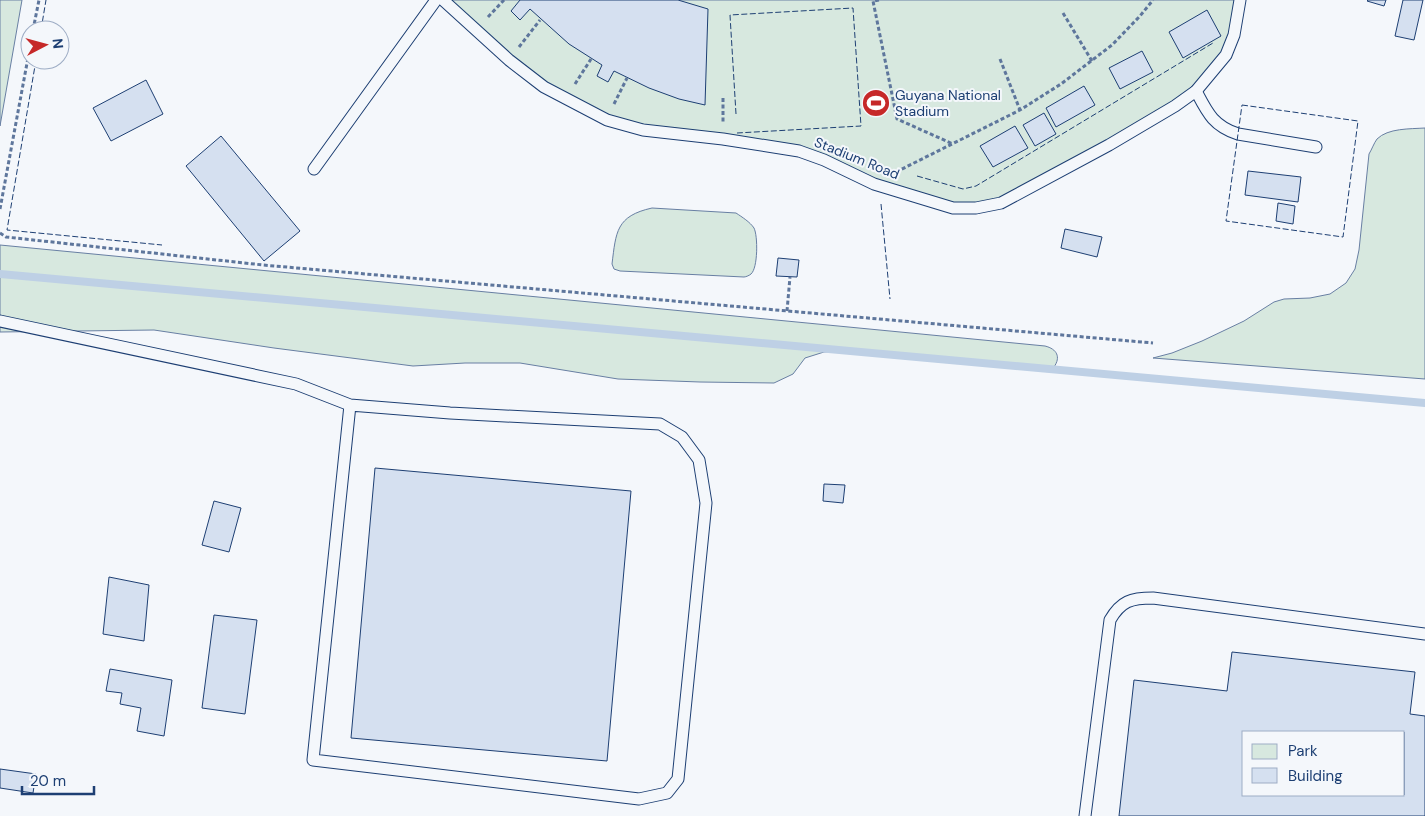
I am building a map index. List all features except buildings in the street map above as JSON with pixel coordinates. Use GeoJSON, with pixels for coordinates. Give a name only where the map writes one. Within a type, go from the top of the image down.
{"type":"FeatureCollection","features":[{"type":"Feature","properties":{"kind":"lane"},"geometry":{"type":"LineString","coordinates":[[314,170],[436,0]]}},
{"type":"Feature","properties":{"kind":"lane","name":"Stadium Road"},"geometry":{"type":"LineString","coordinates":[[443,0],[509,60],[544,87],[607,120],[643,130],[723,139],[799,151],[824,160],[874,184],[953,208],[976,208],[1001,203],[1109,145],[1196,91],[1226,56],[1234,35],[1240,0]]}},
{"type":"Feature","properties":{"kind":"lane"},"geometry":{"type":"LineString","coordinates":[[1196,91],[1207,112],[1220,126],[1228,131],[1316,147]]}},
{"type":"Feature","properties":{"kind":"lane"},"geometry":{"type":"LineString","coordinates":[[0,321],[296,384],[350,405],[450,413],[660,424],[682,438],[699,460],[706,502],[678,779],[667,793],[639,798],[313,760],[350,405]]}},
{"type":"Feature","properties":{"kind":"lane"},"geometry":{"type":"LineString","coordinates":[[1084,816],[1110,620],[1116,609],[1126,602],[1139,598],[1152,598],[1425,634]]}},
{"type":"Feature","properties":{"kind":"path"},"geometry":{"type":"LineString","coordinates":[[35,20],[39,0]]}},
{"type":"Feature","properties":{"kind":"path"},"geometry":{"type":"LineString","coordinates":[[476,30],[504,0]]}},
{"type":"Feature","properties":{"kind":"path"},"geometry":{"type":"LineString","coordinates":[[879,0],[873,1],[897,119],[953,144]]}},
{"type":"Feature","properties":{"kind":"path"},"geometry":{"type":"LineString","coordinates":[[874,184],[1020,110],[1061,84],[1112,45],[1153,0]]}},
{"type":"Feature","properties":{"kind":"path"},"geometry":{"type":"LineString","coordinates":[[1063,14],[1092,61]]}},
{"type":"Feature","properties":{"kind":"path"},"geometry":{"type":"LineString","coordinates":[[509,60],[540,20]]}},
{"type":"Feature","properties":{"kind":"path"},"geometry":{"type":"LineString","coordinates":[[566,99],[591,59]]}},
{"type":"Feature","properties":{"kind":"path"},"geometry":{"type":"LineString","coordinates":[[1000,59],[1020,110]]}},
{"type":"Feature","properties":{"kind":"path"},"geometry":{"type":"LineString","coordinates":[[0,209],[26,70]]}},
{"type":"Feature","properties":{"kind":"path"},"geometry":{"type":"LineString","coordinates":[[607,120],[627,78]]}},
{"type":"Feature","properties":{"kind":"path"},"geometry":{"type":"LineString","coordinates":[[723,98],[723,139]]}},
{"type":"Feature","properties":{"kind":"path"},"geometry":{"type":"LineString","coordinates":[[0,233],[6,237],[273,266],[1153,343]]}},
{"type":"Feature","properties":{"kind":"path"},"geometry":{"type":"LineString","coordinates":[[786,311],[790,277]]}},
{"type":"Feature","properties":{"kind":"green space"},"geometry":{"type":"Polygon","coordinates":[[[0,0],[22,0],[0,126],[0,0]]]}},
{"type":"Feature","properties":{"kind":"green space","name":"Guyana National Stadium"},"geometry":{"type":"Polygon","coordinates":[[[443,0],[1240,0],[1234,35],[1196,91],[1001,203],[953,208],[824,160],[643,130],[566,99],[443,0]]]}},
{"type":"Feature","properties":{"kind":"green space"},"geometry":{"type":"Polygon","coordinates":[[[1425,128],[1425,379],[1153,358],[1172,353],[1202,341],[1244,321],[1274,302],[1284,299],[1310,298],[1330,294],[1346,283],[1355,269],[1359,250],[1369,154],[1374,144],[1377,139],[1387,133],[1425,128]]]}},
{"type":"Feature","properties":{"kind":"green space"},"geometry":{"type":"Polygon","coordinates":[[[652,208],[736,213],[754,228],[757,252],[753,271],[744,277],[620,271],[614,269],[612,264],[613,253],[620,227],[631,216],[652,208]]]}},
{"type":"Feature","properties":{"kind":"green space"},"geometry":{"type":"Polygon","coordinates":[[[0,245],[1045,346],[1055,351],[1057,360],[1054,367],[1044,370],[853,350],[824,352],[805,358],[793,374],[774,383],[700,382],[618,379],[520,363],[465,363],[413,366],[154,330],[0,332],[0,245]]]}},
{"type":"Feature","properties":{"kind":"waterway"},"geometry":{"type":"LineString","coordinates":[[0,274],[1425,403]]}},
{"type":"Feature","properties":{"kind":"fence"},"geometry":{"type":"LineString","coordinates":[[43,20],[46,0]]}},
{"type":"Feature","properties":{"kind":"fence"},"geometry":{"type":"LineString","coordinates":[[736,114],[730,15],[853,8],[861,126],[737,133]]}},
{"type":"Feature","properties":{"kind":"fence"},"geometry":{"type":"LineString","coordinates":[[917,176],[963,189],[976,186],[1213,43]]}},
{"type":"Feature","properties":{"kind":"fence"},"geometry":{"type":"LineString","coordinates":[[34,70],[7,230],[162,245]]}},
{"type":"Feature","properties":{"kind":"fence"},"geometry":{"type":"LineString","coordinates":[[1242,105],[1358,121],[1343,237],[1226,221],[1242,105]]}},
{"type":"Feature","properties":{"kind":"fence"},"geometry":{"type":"LineString","coordinates":[[881,204],[890,299]]}},
{"type":"Feature","properties":{"kind":"place","name":"Guyana National Stadium"},"geometry":{"type":"Point","coordinates":[876,103]}}]}
